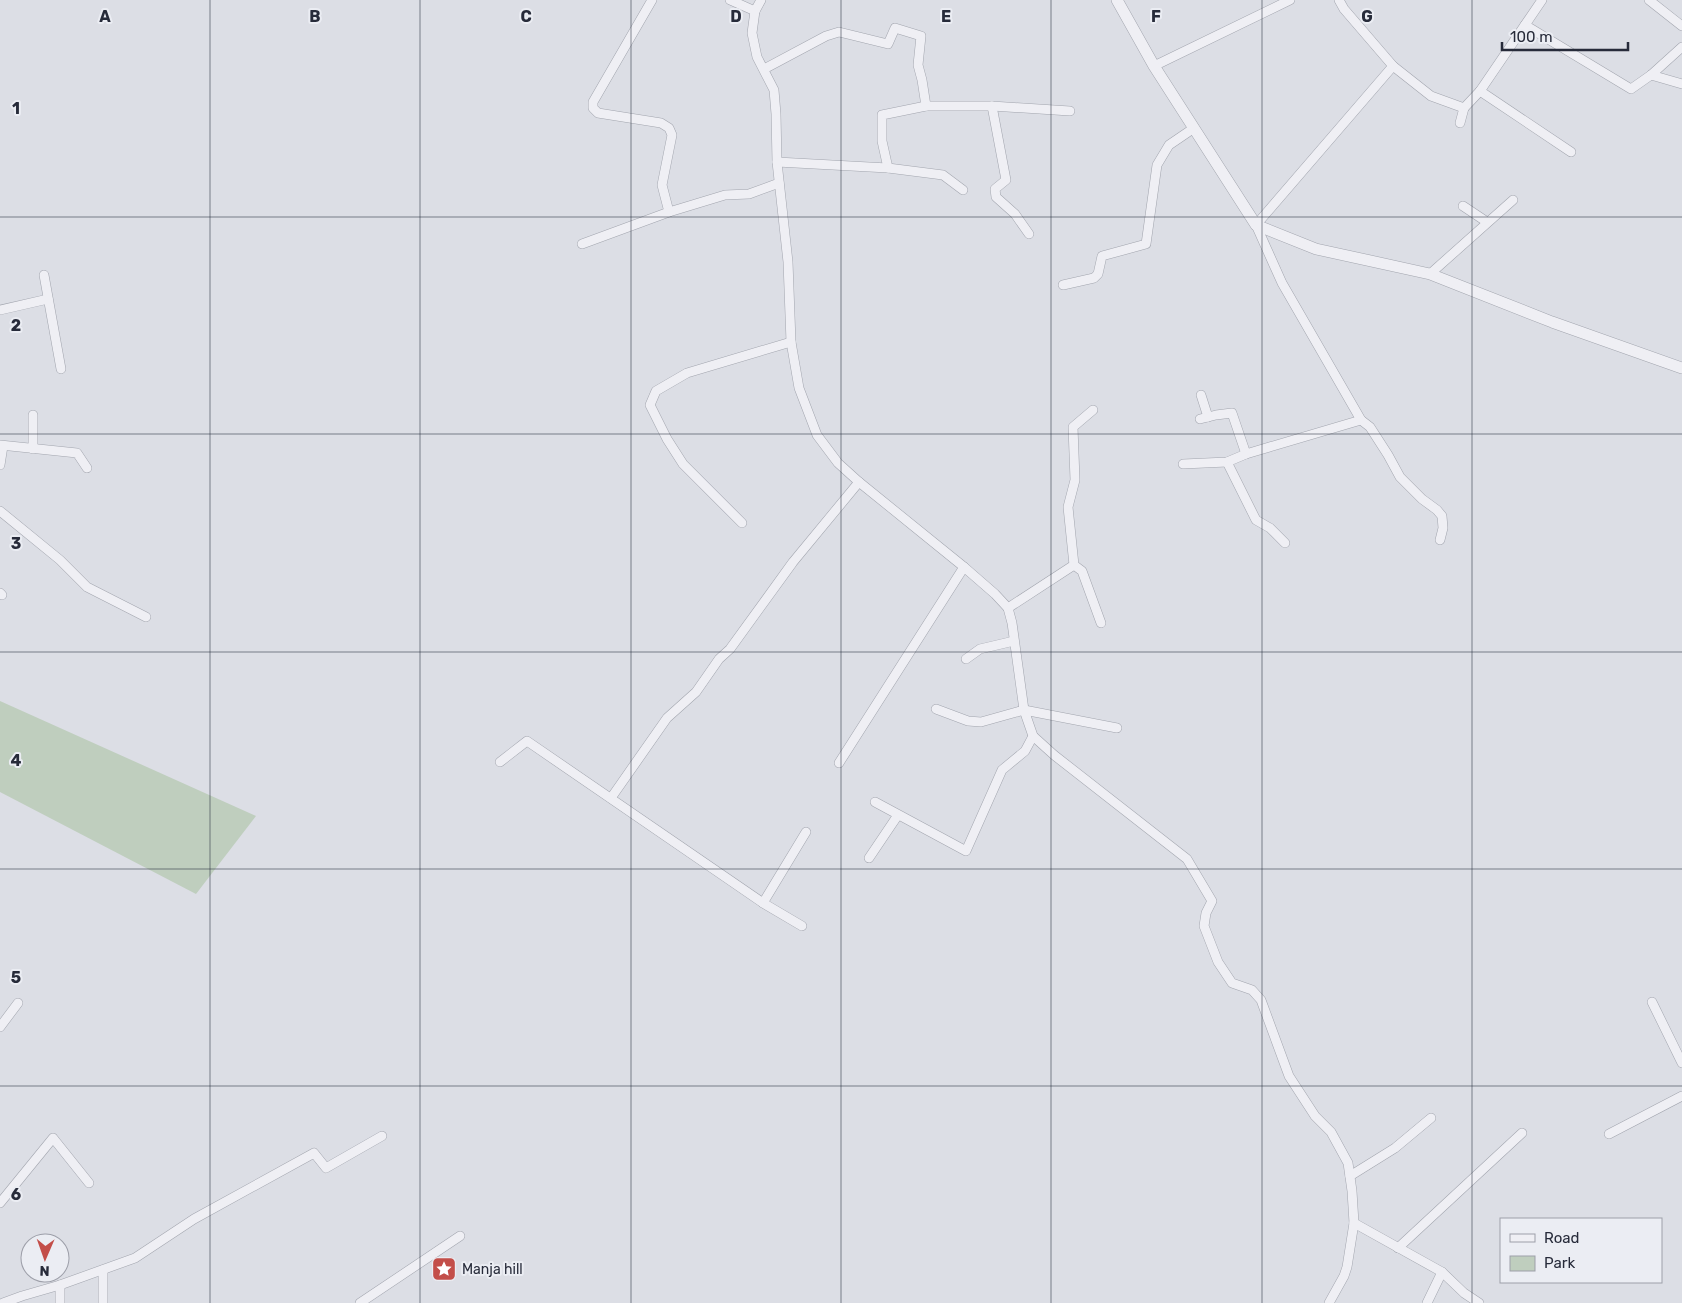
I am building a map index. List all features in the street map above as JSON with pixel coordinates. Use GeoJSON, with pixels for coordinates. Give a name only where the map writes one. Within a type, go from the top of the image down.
{"type":"FeatureCollection","features":[{"type":"Feature","properties":{"kind":"street"},"geometry":{"type":"LineString","coordinates":[[652,0],[593,102],[593,108],[598,113],[661,123],[669,128],[672,135],[662,185],[669,212]]}},
{"type":"Feature","properties":{"kind":"street"},"geometry":{"type":"LineString","coordinates":[[730,0],[755,11]]}},
{"type":"Feature","properties":{"kind":"street"},"geometry":{"type":"LineString","coordinates":[[761,0],[755,11],[752,32],[757,57],[774,90],[777,162],[788,262],[791,342],[799,388],[817,435],[838,463],[996,594],[1008,608],[1024,710],[1033,736],[1061,761],[1186,859],[1212,901],[1206,913],[1204,926],[1218,962],[1232,983],[1252,990],[1261,1000],[1289,1076],[1316,1116],[1331,1132],[1348,1163],[1354,1223],[1347,1267],[1329,1303]]}},
{"type":"Feature","properties":{"kind":"street"},"geometry":{"type":"LineString","coordinates":[[1116,0],[1154,66],[1256,225],[1282,283],[1361,420],[1370,427],[1400,477],[1422,500],[1437,510],[1442,516],[1443,528],[1440,540]]}},
{"type":"Feature","properties":{"kind":"street"},"geometry":{"type":"LineString","coordinates":[[1154,66],[1290,0]]}},
{"type":"Feature","properties":{"kind":"street"},"geometry":{"type":"LineString","coordinates":[[1338,0],[1393,66],[1431,96],[1464,108]]}},
{"type":"Feature","properties":{"kind":"street"},"geometry":{"type":"LineString","coordinates":[[1460,123],[1464,108],[1480,91],[1542,0]]}},
{"type":"Feature","properties":{"kind":"street"},"geometry":{"type":"LineString","coordinates":[[1649,0],[1682,26]]}},
{"type":"Feature","properties":{"kind":"street"},"geometry":{"type":"LineString","coordinates":[[1525,25],[1631,89],[1651,76],[1682,48]]}},
{"type":"Feature","properties":{"kind":"street"},"geometry":{"type":"LineString","coordinates":[[764,69],[826,36],[839,32],[888,44],[895,28],[921,36],[918,65],[926,106]]}},
{"type":"Feature","properties":{"kind":"street"},"geometry":{"type":"LineString","coordinates":[[1256,225],[1393,66]]}},
{"type":"Feature","properties":{"kind":"street"},"geometry":{"type":"LineString","coordinates":[[1651,76],[1682,84]]}},
{"type":"Feature","properties":{"kind":"street"},"geometry":{"type":"LineString","coordinates":[[1480,91],[1571,152]]}},
{"type":"Feature","properties":{"kind":"street"},"geometry":{"type":"LineString","coordinates":[[888,168],[882,141],[882,115],[926,106],[992,106],[1070,112]]}},
{"type":"Feature","properties":{"kind":"street"},"geometry":{"type":"LineString","coordinates":[[992,106],[1006,180],[995,189],[996,197],[1015,214],[1029,234]]}},
{"type":"Feature","properties":{"kind":"street"},"geometry":{"type":"LineString","coordinates":[[1062,285],[1094,278],[1098,274],[1102,256],[1146,244],[1157,165],[1169,146],[1194,128]]}},
{"type":"Feature","properties":{"kind":"street"},"geometry":{"type":"LineString","coordinates":[[777,162],[888,168],[944,175],[963,190]]}},
{"type":"Feature","properties":{"kind":"street"},"geometry":{"type":"LineString","coordinates":[[582,244],[669,212],[725,195],[749,194],[780,183]]}},
{"type":"Feature","properties":{"kind":"street"},"geometry":{"type":"LineString","coordinates":[[1430,274],[1513,200]]}},
{"type":"Feature","properties":{"kind":"street"},"geometry":{"type":"LineString","coordinates":[[1463,206],[1487,222]]}},
{"type":"Feature","properties":{"kind":"street"},"geometry":{"type":"LineString","coordinates":[[1256,225],[1316,248],[1430,274],[1552,322],[1682,368]]}},
{"type":"Feature","properties":{"kind":"street"},"geometry":{"type":"LineString","coordinates":[[44,275],[61,369]]}},
{"type":"Feature","properties":{"kind":"street"},"geometry":{"type":"LineString","coordinates":[[0,310],[48,299]]}},
{"type":"Feature","properties":{"kind":"street"},"geometry":{"type":"LineString","coordinates":[[742,523],[683,464],[667,439],[650,406],[656,391],[687,374],[791,342]]}},
{"type":"Feature","properties":{"kind":"street"},"geometry":{"type":"LineString","coordinates":[[1201,395],[1204,418],[1232,413],[1246,454]]}},
{"type":"Feature","properties":{"kind":"street"},"geometry":{"type":"LineString","coordinates":[[1093,410],[1073,427],[1075,480],[1068,507],[1074,565],[1082,571],[1101,623]]}},
{"type":"Feature","properties":{"kind":"street"},"geometry":{"type":"LineString","coordinates":[[33,415],[33,449]]}},
{"type":"Feature","properties":{"kind":"street"},"geometry":{"type":"LineString","coordinates":[[1183,464],[1227,462],[1246,454],[1361,420]]}},
{"type":"Feature","properties":{"kind":"street"},"geometry":{"type":"LineString","coordinates":[[0,464],[1,446],[77,453],[87,468]]}},
{"type":"Feature","properties":{"kind":"street"},"geometry":{"type":"LineString","coordinates":[[1227,462],[1256,520],[1270,528],[1285,543]]}},
{"type":"Feature","properties":{"kind":"street"},"geometry":{"type":"LineString","coordinates":[[611,798],[667,718],[696,692],[718,659],[730,649],[793,562],[859,482]]}},
{"type":"Feature","properties":{"kind":"street"},"geometry":{"type":"LineString","coordinates":[[0,511],[60,560],[87,587],[146,617]]}},
{"type":"Feature","properties":{"kind":"street"},"geometry":{"type":"LineString","coordinates":[[1008,608],[1074,565]]}},
{"type":"Feature","properties":{"kind":"street"},"geometry":{"type":"LineString","coordinates":[[839,764],[964,567]]}},
{"type":"Feature","properties":{"kind":"street"},"geometry":{"type":"LineString","coordinates":[[966,659],[980,649],[1014,641]]}},
{"type":"Feature","properties":{"kind":"street"},"geometry":{"type":"LineString","coordinates":[[936,709],[968,721],[981,722],[1024,710],[1117,728]]}},
{"type":"Feature","properties":{"kind":"street"},"geometry":{"type":"LineString","coordinates":[[875,802],[966,851],[1002,770],[1025,751],[1033,736]]}},
{"type":"Feature","properties":{"kind":"street"},"geometry":{"type":"LineString","coordinates":[[500,762],[527,741],[763,903],[802,926]]}},
{"type":"Feature","properties":{"kind":"street"},"geometry":{"type":"LineString","coordinates":[[869,858],[898,815]]}},
{"type":"Feature","properties":{"kind":"street"},"geometry":{"type":"LineString","coordinates":[[763,903],[806,832]]}},
{"type":"Feature","properties":{"kind":"street"},"geometry":{"type":"LineString","coordinates":[[1652,1002],[1682,1064]]}},
{"type":"Feature","properties":{"kind":"street"},"geometry":{"type":"LineString","coordinates":[[0,1026],[18,1003]]}},
{"type":"Feature","properties":{"kind":"street"},"geometry":{"type":"LineString","coordinates":[[1609,1134],[1682,1096]]}},
{"type":"Feature","properties":{"kind":"street"},"geometry":{"type":"LineString","coordinates":[[1350,1176],[1395,1148],[1431,1118]]}},
{"type":"Feature","properties":{"kind":"street"},"geometry":{"type":"LineString","coordinates":[[1398,1248],[1522,1133]]}},
{"type":"Feature","properties":{"kind":"street"},"geometry":{"type":"LineString","coordinates":[[3,1303],[135,1258],[194,1219],[314,1153],[326,1168],[382,1136]]}},
{"type":"Feature","properties":{"kind":"street"},"geometry":{"type":"LineString","coordinates":[[0,1203],[53,1138],[89,1184]]}},
{"type":"Feature","properties":{"kind":"street"},"geometry":{"type":"LineString","coordinates":[[1354,1223],[1442,1272],[1464,1293],[1479,1303]]}},
{"type":"Feature","properties":{"kind":"street"},"geometry":{"type":"LineString","coordinates":[[360,1303],[460,1236]]}},
{"type":"Feature","properties":{"kind":"street"},"geometry":{"type":"LineString","coordinates":[[103,1270],[103,1303]]}},
{"type":"Feature","properties":{"kind":"street"},"geometry":{"type":"LineString","coordinates":[[1427,1303],[1442,1272]]}},
{"type":"Feature","properties":{"kind":"street"},"geometry":{"type":"LineString","coordinates":[[60,1285],[60,1303]]}},
{"type":"Feature","properties":{"kind":"green space"},"geometry":{"type":"Polygon","coordinates":[[[0,701],[256,816],[196,894],[0,792],[0,701]]]}},
{"type":"Feature","properties":{"kind":"place","name":"Manja hill"},"geometry":{"type":"Point","coordinates":[444,1269]}}]}
